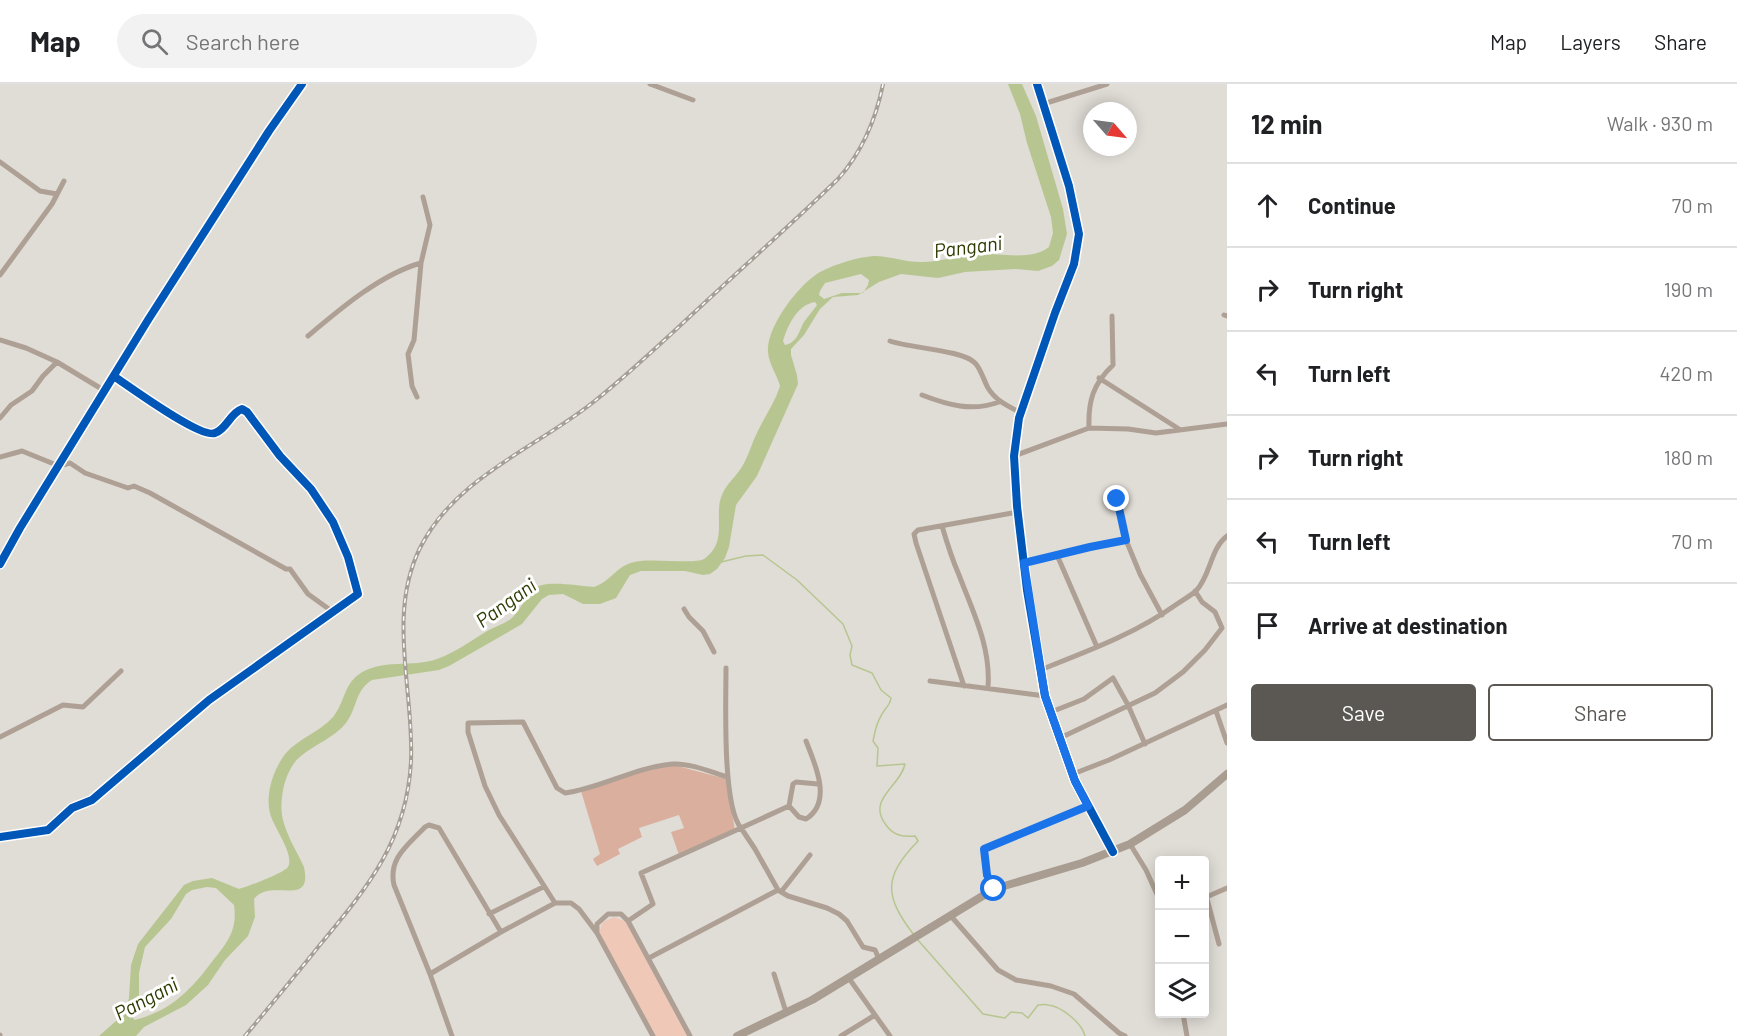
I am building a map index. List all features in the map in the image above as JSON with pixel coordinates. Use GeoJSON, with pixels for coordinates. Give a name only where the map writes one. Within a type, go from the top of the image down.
{"type":"FeatureCollection","features":[{"type":"Feature","properties":{"kind":"highway"},"geometry":{"type":"LineString","coordinates":[[737,1036],[812,1000],[994,889],[1113,852],[1130,844],[1185,810],[1227,774]]}},
{"type":"Feature","properties":{"kind":"street"},"geometry":{"type":"LineString","coordinates":[[0,564],[207,227],[302,84]]}},
{"type":"Feature","properties":{"kind":"street"},"geometry":{"type":"LineString","coordinates":[[650,84],[693,100]]}},
{"type":"Feature","properties":{"kind":"street"},"geometry":{"type":"LineString","coordinates":[[1037,84],[1069,186],[1079,234],[1074,264],[1054,313],[1021,413],[1014,456],[1018,513],[1045,696],[1073,774],[1113,852]]}},
{"type":"Feature","properties":{"kind":"street"},"geometry":{"type":"LineString","coordinates":[[1044,104],[1107,84]]}},
{"type":"Feature","properties":{"kind":"street"},"geometry":{"type":"LineString","coordinates":[[0,162],[40,190],[57,194]]}},
{"type":"Feature","properties":{"kind":"street"},"geometry":{"type":"LineString","coordinates":[[0,275],[52,204],[64,181]]}},
{"type":"Feature","properties":{"kind":"street"},"geometry":{"type":"LineString","coordinates":[[417,397],[412,386],[408,354],[414,340],[421,263],[430,225],[423,196]]}},
{"type":"Feature","properties":{"kind":"street"},"geometry":{"type":"LineString","coordinates":[[308,336],[336,312],[402,268],[421,263]]}},
{"type":"Feature","properties":{"kind":"street"},"geometry":{"type":"LineString","coordinates":[[1089,428],[1089,412],[1099,378],[1113,365],[1112,316]]}},
{"type":"Feature","properties":{"kind":"street"},"geometry":{"type":"LineString","coordinates":[[0,340],[27,348],[57,362],[105,391]]}},
{"type":"Feature","properties":{"kind":"street"},"geometry":{"type":"LineString","coordinates":[[890,341],[958,355],[975,363],[999,402],[1021,413]]}},
{"type":"Feature","properties":{"kind":"street"},"geometry":{"type":"LineString","coordinates":[[0,418],[11,405],[33,392],[43,376],[57,362]]}},
{"type":"Feature","properties":{"kind":"street"},"geometry":{"type":"LineString","coordinates":[[0,837],[48,830],[72,808],[92,800],[209,700],[358,594],[348,557],[333,522],[311,489],[280,456],[247,412],[242,409],[237,411],[223,428],[215,433],[207,434],[176,418],[114,377]]}},
{"type":"Feature","properties":{"kind":"street"},"geometry":{"type":"LineString","coordinates":[[1099,378],[1179,429]]}},
{"type":"Feature","properties":{"kind":"street"},"geometry":{"type":"LineString","coordinates":[[922,395],[944,403],[968,407],[986,407],[999,402]]}},
{"type":"Feature","properties":{"kind":"street"},"geometry":{"type":"LineString","coordinates":[[1014,456],[1089,428],[1128,429],[1156,433],[1227,424]]}},
{"type":"Feature","properties":{"kind":"street"},"geometry":{"type":"LineString","coordinates":[[0,456],[22,451],[59,466],[70,463],[85,473],[128,488],[134,486],[150,493],[275,563],[290,569],[308,594],[333,612]]}},
{"type":"Feature","properties":{"kind":"street"},"geometry":{"type":"LineString","coordinates":[[1117,499],[1126,540],[1140,574],[1162,615]]}},
{"type":"Feature","properties":{"kind":"street"},"geometry":{"type":"LineString","coordinates":[[964,686],[915,538],[915,532],[1018,513]]}},
{"type":"Feature","properties":{"kind":"street"},"geometry":{"type":"LineString","coordinates":[[942,526],[958,574],[977,618],[990,667],[988,687]]}},
{"type":"Feature","properties":{"kind":"street"},"geometry":{"type":"LineString","coordinates":[[1040,670],[1138,630],[1162,615],[1195,591],[1208,573],[1213,556],[1224,538]]}},
{"type":"Feature","properties":{"kind":"street"},"geometry":{"type":"LineString","coordinates":[[1224,538],[1227,545]]}},
{"type":"Feature","properties":{"kind":"street"},"geometry":{"type":"LineString","coordinates":[[1024,563],[1126,540]]}},
{"type":"Feature","properties":{"kind":"street"},"geometry":{"type":"LineString","coordinates":[[1057,555],[1097,647]]}},
{"type":"Feature","properties":{"kind":"street"},"geometry":{"type":"LineString","coordinates":[[1060,738],[1155,693],[1183,672],[1205,650],[1222,628],[1215,612],[1202,602],[1195,591]]}},
{"type":"Feature","properties":{"kind":"street"},"geometry":{"type":"LineString","coordinates":[[684,609],[703,631],[714,652]]}},
{"type":"Feature","properties":{"kind":"street"},"geometry":{"type":"LineString","coordinates":[[726,668],[727,777],[736,822],[755,849],[779,891],[839,914],[847,921],[863,947],[875,950],[879,959]]}},
{"type":"Feature","properties":{"kind":"street"},"geometry":{"type":"LineString","coordinates":[[0,737],[63,705],[83,708],[121,671]]}},
{"type":"Feature","properties":{"kind":"street"},"geometry":{"type":"LineString","coordinates":[[1051,712],[1084,699],[1113,678],[1145,744]]}},
{"type":"Feature","properties":{"kind":"street"},"geometry":{"type":"LineString","coordinates":[[930,681],[1045,696]]}},
{"type":"Feature","properties":{"kind":"street"},"geometry":{"type":"LineString","coordinates":[[1073,774],[1145,744],[1227,705]]}},
{"type":"Feature","properties":{"kind":"street"},"geometry":{"type":"LineString","coordinates":[[1216,711],[1227,743]]}},
{"type":"Feature","properties":{"kind":"street"},"geometry":{"type":"LineString","coordinates":[[555,903],[499,814],[485,786],[468,732],[468,723],[523,722],[558,788],[565,794],[627,774],[674,764],[727,777]]}},
{"type":"Feature","properties":{"kind":"street"},"geometry":{"type":"LineString","coordinates":[[806,741],[817,771],[821,799],[813,815],[806,819],[799,817],[789,806],[791,789],[796,782],[818,784]]}},
{"type":"Feature","properties":{"kind":"street"},"geometry":{"type":"LineString","coordinates":[[628,921],[653,904],[641,873],[789,806]]}},
{"type":"Feature","properties":{"kind":"street"},"geometry":{"type":"LineString","coordinates":[[994,889],[987,875],[984,849],[1088,806]]}},
{"type":"Feature","properties":{"kind":"street"},"geometry":{"type":"LineString","coordinates":[[452,1036],[394,885],[392,874],[397,857],[425,827],[429,825],[439,828],[501,932]]}},
{"type":"Feature","properties":{"kind":"street"},"geometry":{"type":"LineString","coordinates":[[1130,844],[1155,890]]}},
{"type":"Feature","properties":{"kind":"street"},"geometry":{"type":"LineString","coordinates":[[649,958],[779,891],[810,855]]}},
{"type":"Feature","properties":{"kind":"street"},"geometry":{"type":"LineString","coordinates":[[489,914],[543,887]]}},
{"type":"Feature","properties":{"kind":"street"},"geometry":{"type":"LineString","coordinates":[[1209,897],[1227,888]]}},
{"type":"Feature","properties":{"kind":"street"},"geometry":{"type":"LineString","coordinates":[[430,974],[555,903],[571,903],[579,909],[597,933],[653,1036]]}},
{"type":"Feature","properties":{"kind":"street"},"geometry":{"type":"LineString","coordinates":[[1209,909],[1219,944]]}},
{"type":"Feature","properties":{"kind":"street"},"geometry":{"type":"LineString","coordinates":[[597,933],[597,924],[608,914],[621,914],[628,921],[690,1036]]}},
{"type":"Feature","properties":{"kind":"street"},"geometry":{"type":"LineString","coordinates":[[950,915],[998,970],[1016,980],[1051,986],[1074,994],[1125,1036]]}},
{"type":"Feature","properties":{"kind":"street"},"geometry":{"type":"LineString","coordinates":[[774,974],[786,1012]]}},
{"type":"Feature","properties":{"kind":"street"},"geometry":{"type":"LineString","coordinates":[[848,977],[890,1036]]}},
{"type":"Feature","properties":{"kind":"street"},"geometry":{"type":"LineString","coordinates":[[841,1036],[875,1015]]}},
{"type":"Feature","properties":{"kind":"street"},"geometry":{"type":"LineString","coordinates":[[1184,1018],[1187,1036]]}},
{"type":"Feature","properties":{"kind":"shaded area"},"geometry":{"type":"Polygon","coordinates":[[[1008,84],[1022,84],[1036,116],[1063,209],[1067,234],[1059,260],[1052,266],[1038,271],[1015,269],[965,272],[938,278],[901,274],[879,282],[864,291],[869,280],[861,274],[825,283],[819,295],[824,299],[842,293],[861,293],[833,297],[820,309],[804,335],[791,349],[798,384],[757,476],[736,505],[729,547],[717,569],[710,574],[703,575],[685,571],[641,571],[630,575],[616,598],[600,604],[583,604],[563,594],[549,595],[542,599],[522,624],[449,666],[439,670],[372,680],[366,684],[346,723],[336,733],[295,761],[284,785],[281,804],[283,820],[304,867],[305,880],[302,887],[296,890],[261,893],[254,899],[255,917],[248,936],[225,960],[208,985],[186,1005],[144,1027],[136,1036],[99,1036],[124,1014],[129,998],[131,965],[138,944],[184,885],[212,878],[239,889],[273,876],[288,867],[289,855],[270,813],[269,797],[274,773],[291,748],[333,717],[350,684],[358,675],[387,665],[428,662],[451,653],[511,619],[539,586],[558,584],[594,587],[620,568],[633,562],[700,560],[712,552],[718,537],[722,495],[741,469],[780,386],[768,352],[772,330],[786,306],[813,277],[822,271],[854,259],[874,256],[924,262],[982,254],[1026,255],[1049,247],[1053,233],[1051,217],[1020,114],[1008,84]],[[815,302],[798,311],[791,322],[783,341],[785,345],[795,339],[817,305],[815,302]],[[216,888],[192,890],[186,894],[171,919],[145,947],[139,973],[139,994],[134,1020],[158,1012],[178,999],[203,973],[230,937],[235,914],[234,905],[216,888]]]}},
{"type":"Feature","properties":{"kind":"shaded area"},"geometry":{"type":"Polygon","coordinates":[[[674,765],[726,779],[735,830],[679,855],[671,832],[684,828],[679,815],[639,828],[642,837],[618,849],[620,854],[597,866],[593,859],[600,854],[581,791],[628,775],[674,765]]]}},
{"type":"Feature","properties":{"kind":"shaded area"},"geometry":{"type":"Polygon","coordinates":[[[614,917],[627,922],[688,1036],[655,1036],[599,933],[603,922],[614,917]]]}},
{"type":"Feature","properties":{"kind":"waterway"},"geometry":{"type":"LineString","coordinates":[[721,562],[746,556],[763,555],[797,580],[843,624],[852,646],[850,655],[852,665],[872,673],[881,690],[891,698],[878,722],[873,741],[878,748],[877,766],[905,764],[898,779],[882,800],[880,808],[881,816],[892,832],[903,836],[915,836],[918,841],[898,865],[893,876],[892,887],[897,909],[914,935]]}},
{"type":"Feature","properties":{"kind":"waterway"},"geometry":{"type":"LineString","coordinates":[[917,939],[983,1014],[1005,1018],[1011,1012],[1022,1013],[1028,1018],[1038,1005],[1053,1006],[1065,1012],[1075,1021],[1085,1036]]}},
{"type":"Feature","properties":{"kind":"railway"},"geometry":{"type":"LineString","coordinates":[[245,1036],[337,925],[368,883],[382,862],[402,816],[411,761],[404,653],[405,600],[410,573],[420,548],[435,523],[454,501],[476,482],[596,400],[655,349],[838,179],[847,169],[867,135],[883,84]]}},
{"type":"Feature","properties":{"kind":"cycle path"},"geometry":{"type":"LineString","coordinates":[[0,564],[148,320],[269,131],[302,84]]}},
{"type":"Feature","properties":{"kind":"cycle path"},"geometry":{"type":"LineString","coordinates":[[1037,84],[1069,186],[1079,234],[1074,264],[1019,418],[1014,456],[1017,506],[1027,590],[1045,696],[1075,781],[1113,852]]}},
{"type":"Feature","properties":{"kind":"cycle path"},"geometry":{"type":"LineString","coordinates":[[0,837],[48,830],[72,808],[92,800],[209,700],[358,594],[348,557],[333,522],[311,489],[280,456],[247,412],[242,409],[238,411],[219,431],[207,433],[181,421],[115,377]]}},
{"type":"Feature","properties":{"kind":"route"},"geometry":{"type":"LineString","coordinates":[[994,889],[987,875],[984,849],[1088,806],[1075,781],[1045,696],[1024,563],[1126,540],[1117,499]]}},
{"type":"Feature","properties":{"kind":"water label","name":"Pangani"},"geometry":{"type":"Point","coordinates":[968,247]}},
{"type":"Feature","properties":{"kind":"water label","name":"Pangani"},"geometry":{"type":"Point","coordinates":[506,603]}},
{"type":"Feature","properties":{"kind":"water label","name":"Pangani"},"geometry":{"type":"Point","coordinates":[146,999]}}]}
